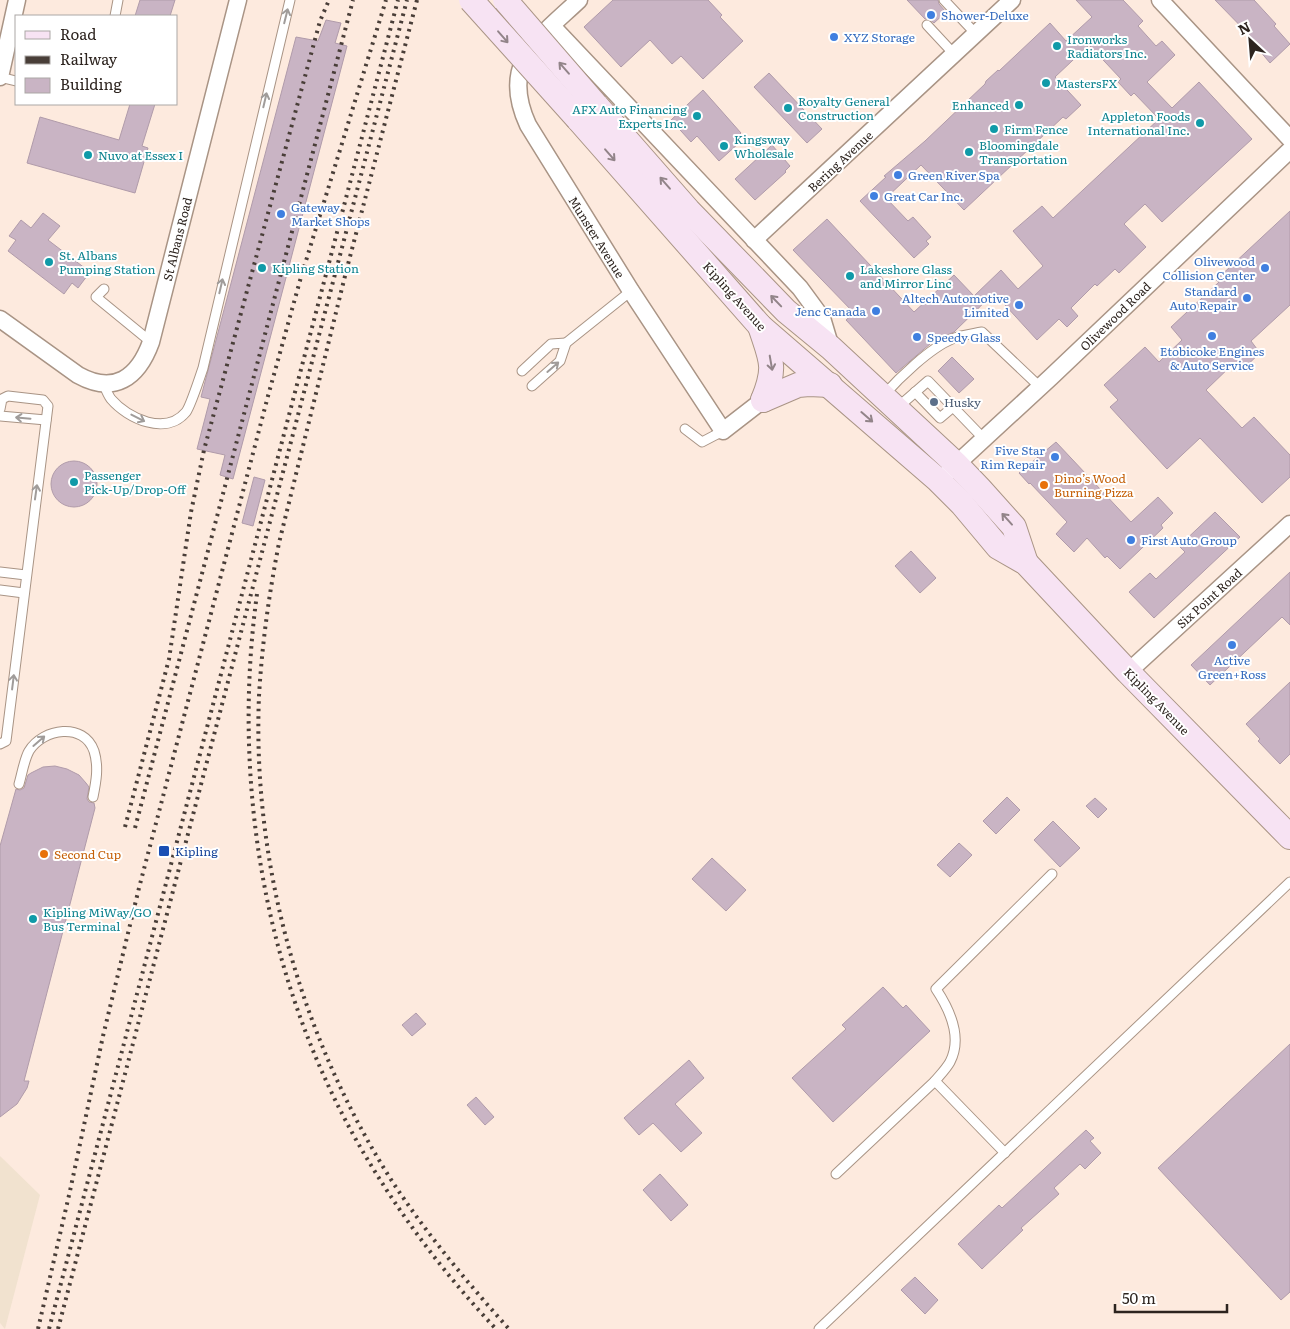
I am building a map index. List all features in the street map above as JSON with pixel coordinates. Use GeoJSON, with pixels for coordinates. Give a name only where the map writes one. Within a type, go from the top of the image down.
{"type":"FeatureCollection","features":[{"type":"Feature","properties":{"kind":"main road","name":"Kipling Avenue"},"geometry":{"type":"LineString","coordinates":[[471,0],[760,326],[938,480],[962,504],[998,547],[1026,563],[1128,672],[1290,837]]}},
{"type":"Feature","properties":{"kind":"main road","name":"Kipling Avenue"},"geometry":{"type":"LineString","coordinates":[[505,0],[688,210],[786,311],[831,348],[890,402],[932,426],[956,464],[1014,526],[1026,563]]}},
{"type":"Feature","properties":{"kind":"main road"},"geometry":{"type":"LineString","coordinates":[[760,326],[772,362],[772,375],[763,400]]}},
{"type":"Feature","properties":{"kind":"main road"},"geometry":{"type":"LineString","coordinates":[[763,400],[798,385],[830,385]]}},
{"type":"Feature","properties":{"kind":"street"},"geometry":{"type":"LineString","coordinates":[[0,77],[17,0]]}},
{"type":"Feature","properties":{"kind":"street","name":"St Albans Road"},"geometry":{"type":"LineString","coordinates":[[104,385],[117,382],[129,376],[146,357],[238,0]]}},
{"type":"Feature","properties":{"kind":"street","name":"Munster Avenue"},"geometry":{"type":"LineString","coordinates":[[580,0],[534,43],[522,64],[518,89],[523,114],[534,136],[631,291],[723,431]]}},
{"type":"Feature","properties":{"kind":"street","name":"Bering Avenue"},"geometry":{"type":"LineString","coordinates":[[754,240],[1012,0]]}},
{"type":"Feature","properties":{"kind":"street"},"geometry":{"type":"LineString","coordinates":[[1160,0],[1290,139]]}},
{"type":"Feature","properties":{"kind":"street"},"geometry":{"type":"LineString","coordinates":[[552,26],[800,288],[822,318],[831,348]]}},
{"type":"Feature","properties":{"kind":"street","name":"Olivewood Road"},"geometry":{"type":"LineString","coordinates":[[938,480],[1040,387],[1290,150]]}},
{"type":"Feature","properties":{"kind":"street"},"geometry":{"type":"LineString","coordinates":[[0,319],[78,376],[104,385]]}},
{"type":"Feature","properties":{"kind":"street"},"geometry":{"type":"LineString","coordinates":[[723,431],[763,400]]}},
{"type":"Feature","properties":{"kind":"street","name":"Six Point Road"},"geometry":{"type":"LineString","coordinates":[[1128,672],[1290,524]]}},
{"type":"Feature","properties":{"kind":"lane"},"geometry":{"type":"LineString","coordinates":[[115,15],[118,0]]}},
{"type":"Feature","properties":{"kind":"lane"},"geometry":{"type":"LineString","coordinates":[[104,385],[116,404],[141,420],[156,424],[168,424],[178,419],[187,411],[203,368],[290,0]]}},
{"type":"Feature","properties":{"kind":"lane"},"geometry":{"type":"LineString","coordinates":[[944,0],[976,34]]}},
{"type":"Feature","properties":{"kind":"lane"},"geometry":{"type":"LineString","coordinates":[[927,25],[954,54]]}},
{"type":"Feature","properties":{"kind":"lane"},"geometry":{"type":"LineString","coordinates":[[0,77],[15,81]]}},
{"type":"Feature","properties":{"kind":"lane"},"geometry":{"type":"LineString","coordinates":[[104,289],[96,296],[151,342]]}},
{"type":"Feature","properties":{"kind":"lane"},"geometry":{"type":"LineString","coordinates":[[532,386],[560,361],[566,343],[631,291]]}},
{"type":"Feature","properties":{"kind":"lane"},"geometry":{"type":"LineString","coordinates":[[984,439],[928,381],[915,392],[890,402],[891,387],[934,349],[952,339],[982,332],[1040,387]]}},
{"type":"Feature","properties":{"kind":"lane"},"geometry":{"type":"LineString","coordinates":[[522,371],[551,344],[566,343]]}},
{"type":"Feature","properties":{"kind":"lane"},"geometry":{"type":"LineString","coordinates":[[915,392],[932,426],[953,407]]}},
{"type":"Feature","properties":{"kind":"lane"},"geometry":{"type":"LineString","coordinates":[[0,409],[2,399],[8,396],[43,400],[48,406],[6,741],[0,744]]}},
{"type":"Feature","properties":{"kind":"lane"},"geometry":{"type":"LineString","coordinates":[[0,416],[46,420]]}},
{"type":"Feature","properties":{"kind":"lane"},"geometry":{"type":"LineString","coordinates":[[685,429],[702,442],[723,431]]}},
{"type":"Feature","properties":{"kind":"lane"},"geometry":{"type":"LineString","coordinates":[[0,572],[26,575]]}},
{"type":"Feature","properties":{"kind":"lane"},"geometry":{"type":"LineString","coordinates":[[0,590],[24,593]]}},
{"type":"Feature","properties":{"kind":"lane"},"geometry":{"type":"LineString","coordinates":[[19,784],[29,752],[38,740],[50,733],[63,731],[76,733],[87,740],[94,750],[98,770],[93,797]]}},
{"type":"Feature","properties":{"kind":"lane"},"geometry":{"type":"LineString","coordinates":[[836,1174],[935,1081],[950,1062],[954,1049],[955,1033],[946,1005],[936,989],[1052,874]]}},
{"type":"Feature","properties":{"kind":"lane"},"geometry":{"type":"LineString","coordinates":[[819,1329],[1290,882]]}},
{"type":"Feature","properties":{"kind":"lane"},"geometry":{"type":"LineString","coordinates":[[935,1081],[1005,1153]]}},
{"type":"Feature","properties":{"kind":"shaded area"},"geometry":{"type":"Polygon","coordinates":[[[0,1156],[40,1195],[5,1329],[0,1323],[0,1156]]]}},
{"type":"Feature","properties":{"kind":"building"},"geometry":{"type":"Polygon","coordinates":[[[140,0],[175,0],[170,15],[135,15],[140,0]]]}},
{"type":"Feature","properties":{"kind":"building"},"geometry":{"type":"Polygon","coordinates":[[[613,0],[708,0],[722,15],[720,17],[743,41],[703,79],[681,56],[672,64],[650,40],[621,67],[584,27],[613,0]]]}},
{"type":"Feature","properties":{"kind":"building"},"geometry":{"type":"Polygon","coordinates":[[[907,0],[938,0],[946,12],[934,23],[929,19],[925,19],[907,0]]]}},
{"type":"Feature","properties":{"kind":"building"},"geometry":{"type":"Polygon","coordinates":[[[1076,0],[1123,0],[1143,21],[1138,26],[1156,46],[1162,41],[1175,55],[1147,82],[1172,108],[1199,82],[1252,139],[1162,222],[1145,204],[1124,224],[1146,247],[1119,273],[1115,269],[1097,286],[1095,284],[1071,308],[1078,316],[1067,327],[1059,319],[1037,340],[994,293],[954,332],[937,338],[896,373],[846,320],[854,313],[793,250],[827,219],[914,312],[954,275],[974,296],[1001,270],[1018,289],[1043,266],[1013,231],[1042,206],[1053,218],[1159,119],[1134,93],[1131,96],[1118,82],[1121,79],[1089,45],[1055,77],[1081,105],[1066,119],[1063,117],[964,210],[921,165],[886,198],[908,221],[913,217],[931,237],[926,241],[929,244],[914,258],[860,201],[886,177],[884,176],[925,141],[986,81],[1050,23],[1066,41],[1092,17],[1076,0]]]}},
{"type":"Feature","properties":{"kind":"building"},"geometry":{"type":"Polygon","coordinates":[[[1215,0],[1254,0],[1276,24],[1274,26],[1290,44],[1270,63],[1259,50],[1262,48],[1215,0]]]}},
{"type":"Feature","properties":{"kind":"building","name":"Kipling Station"},"geometry":{"type":"Polygon","coordinates":[[[326,20],[341,23],[335,43],[347,46],[233,479],[220,475],[225,455],[197,449],[210,399],[201,397],[296,37],[318,41],[326,20]]]}},
{"type":"Feature","properties":{"kind":"building","name":"Royalty General Construction"},"geometry":{"type":"Polygon","coordinates":[[[769,73],[822,129],[807,143],[754,87],[769,73]]]}},
{"type":"Feature","properties":{"kind":"building"},"geometry":{"type":"Polygon","coordinates":[[[703,90],[741,133],[735,139],[739,143],[719,161],[697,136],[691,142],[671,120],[703,90]]]}},
{"type":"Feature","properties":{"kind":"building","name":"Nuvo at Essex I"},"geometry":{"type":"Polygon","coordinates":[[[130,105],[155,105],[142,146],[148,148],[135,193],[27,163],[40,117],[119,140],[130,105]]]}},
{"type":"Feature","properties":{"kind":"building"},"geometry":{"type":"Polygon","coordinates":[[[772,145],[790,166],[786,172],[755,200],[735,179],[772,145]]]}},
{"type":"Feature","properties":{"kind":"building"},"geometry":{"type":"Polygon","coordinates":[[[1290,211],[1290,305],[1251,341],[1260,353],[1242,370],[1235,362],[1206,390],[1242,428],[1254,417],[1290,455],[1290,477],[1262,503],[1200,438],[1167,469],[1110,407],[1118,400],[1104,385],[1145,347],[1159,362],[1182,340],[1171,327],[1219,282],[1216,280],[1290,211]]]}},
{"type":"Feature","properties":{"kind":"building","name":"St. Albans Pumping Station"},"geometry":{"type":"Polygon","coordinates":[[[43,213],[60,226],[48,240],[90,272],[78,288],[72,283],[64,294],[8,251],[16,240],[9,236],[21,220],[31,228],[43,213]]]}},
{"type":"Feature","properties":{"kind":"building"},"geometry":{"type":"Polygon","coordinates":[[[952,357],[974,379],[959,393],[938,371],[952,357]]]}},
{"type":"Feature","properties":{"kind":"building"},"geometry":{"type":"Polygon","coordinates":[[[1056,442],[1131,522],[1158,497],[1173,513],[1161,525],[1163,528],[1120,569],[1107,556],[1105,558],[1087,538],[1074,552],[1056,534],[1067,522],[1019,473],[1056,442]]]}},
{"type":"Feature","properties":{"kind":"building","name":"Passenger Pick-Up/Drop-Off"},"geometry":{"type":"Polygon","coordinates":[[[69,461],[79,461],[93,471],[97,484],[93,497],[87,503],[79,507],[69,507],[55,497],[51,489],[51,479],[61,465],[69,461]]]}},
{"type":"Feature","properties":{"kind":"building"},"geometry":{"type":"Polygon","coordinates":[[[254,477],[265,480],[253,526],[242,523],[254,477]]]}},
{"type":"Feature","properties":{"kind":"building"},"geometry":{"type":"Polygon","coordinates":[[[1215,512],[1240,537],[1154,618],[1129,592],[1150,573],[1156,579],[1185,552],[1179,546],[1215,512]]]}},
{"type":"Feature","properties":{"kind":"building"},"geometry":{"type":"Polygon","coordinates":[[[911,551],[936,578],[920,593],[895,566],[911,551]]]}},
{"type":"Feature","properties":{"kind":"building","name":"Active Green+Ross"},"geometry":{"type":"Polygon","coordinates":[[[1290,572],[1290,625],[1282,617],[1210,685],[1191,665],[1290,572]]]}},
{"type":"Feature","properties":{"kind":"building"},"geometry":{"type":"Polygon","coordinates":[[[1290,682],[1290,754],[1280,764],[1258,741],[1260,739],[1246,724],[1290,682]]]}},
{"type":"Feature","properties":{"kind":"building","name":"Kipling MiWay/GO Bus Terminal"},"geometry":{"type":"Polygon","coordinates":[[[55,766],[79,775],[89,787],[87,799],[89,802],[94,803],[95,808],[24,1081],[29,1081],[27,1088],[17,1104],[0,1117],[0,846],[16,789],[24,788],[28,775],[31,773],[43,767],[55,766]]]}},
{"type":"Feature","properties":{"kind":"building"},"geometry":{"type":"Polygon","coordinates":[[[1007,797],[1020,810],[996,834],[983,821],[1007,797]]]}},
{"type":"Feature","properties":{"kind":"building"},"geometry":{"type":"Polygon","coordinates":[[[1095,798],[1107,809],[1098,818],[1086,806],[1095,798]]]}},
{"type":"Feature","properties":{"kind":"building"},"geometry":{"type":"Polygon","coordinates":[[[1053,821],[1080,848],[1060,867],[1034,840],[1053,821]]]}},
{"type":"Feature","properties":{"kind":"building"},"geometry":{"type":"Polygon","coordinates":[[[959,843],[972,855],[950,877],[937,865],[959,843]]]}},
{"type":"Feature","properties":{"kind":"building"},"geometry":{"type":"Polygon","coordinates":[[[712,858],[746,890],[726,911],[692,879],[712,858]]]}},
{"type":"Feature","properties":{"kind":"building"},"geometry":{"type":"Polygon","coordinates":[[[883,987],[903,1008],[906,1005],[930,1031],[833,1122],[792,1078],[846,1029],[842,1025],[883,987]]]}},
{"type":"Feature","properties":{"kind":"building"},"geometry":{"type":"Polygon","coordinates":[[[416,1013],[426,1024],[412,1036],[402,1025],[416,1013]]]}},
{"type":"Feature","properties":{"kind":"building"},"geometry":{"type":"Polygon","coordinates":[[[1290,1044],[1290,1292],[1281,1300],[1158,1168],[1290,1044]]]}},
{"type":"Feature","properties":{"kind":"building"},"geometry":{"type":"Polygon","coordinates":[[[689,1060],[704,1078],[675,1104],[702,1133],[681,1152],[653,1123],[639,1135],[624,1118],[689,1060]]]}},
{"type":"Feature","properties":{"kind":"building"},"geometry":{"type":"Polygon","coordinates":[[[476,1097],[494,1117],[485,1125],[467,1105],[476,1097]]]}},
{"type":"Feature","properties":{"kind":"building"},"geometry":{"type":"Polygon","coordinates":[[[1086,1130],[1094,1138],[1090,1141],[1101,1153],[1085,1169],[1080,1164],[1054,1188],[1059,1194],[1021,1228],[1023,1230],[982,1269],[958,1244],[999,1205],[1002,1208],[1086,1130]]]}},
{"type":"Feature","properties":{"kind":"building"},"geometry":{"type":"Polygon","coordinates":[[[660,1174],[688,1205],[671,1221],[643,1190],[660,1174]]]}},
{"type":"Feature","properties":{"kind":"building"},"geometry":{"type":"Polygon","coordinates":[[[915,1277],[938,1300],[925,1314],[901,1290],[915,1277]]]}},
{"type":"Feature","properties":{"kind":"railway"},"geometry":{"type":"LineString","coordinates":[[125,827],[169,659],[191,512],[204,450],[320,21],[329,0]]}},
{"type":"Feature","properties":{"kind":"railway"},"geometry":{"type":"LineString","coordinates":[[135,828],[353,0]]}},
{"type":"Feature","properties":{"kind":"railway"},"geometry":{"type":"LineString","coordinates":[[38,1329],[103,1036],[139,888],[301,277],[386,0]]}},
{"type":"Feature","properties":{"kind":"railway"},"geometry":{"type":"LineString","coordinates":[[49,1329],[398,0]]}},
{"type":"Feature","properties":{"kind":"railway"},"geometry":{"type":"LineString","coordinates":[[58,1329],[407,0]]}},
{"type":"Feature","properties":{"kind":"railway"},"geometry":{"type":"LineString","coordinates":[[417,0],[346,272],[279,543],[262,657],[259,696],[259,759],[264,822],[274,885],[288,947],[308,1008],[331,1067],[359,1124],[403,1198],[446,1256],[509,1329]]}},
{"type":"Feature","properties":{"kind":"railway"},"geometry":{"type":"LineString","coordinates":[[257,594],[250,668],[249,743],[254,818],[266,892],[283,965],[307,1036],[337,1105],[374,1170],[401,1212],[431,1252],[462,1292],[496,1329]]}},
{"type":"Feature","properties":{"kind":"place","name":"Shower-Deluxe"},"geometry":{"type":"Point","coordinates":[931,15]}},
{"type":"Feature","properties":{"kind":"place","name":"XYZ Storage"},"geometry":{"type":"Point","coordinates":[834,37]}},
{"type":"Feature","properties":{"kind":"place","name":"Ironworks Radiators Inc."},"geometry":{"type":"Point","coordinates":[1057,46]}},
{"type":"Feature","properties":{"kind":"place","name":"MastersFX"},"geometry":{"type":"Point","coordinates":[1046,83]}},
{"type":"Feature","properties":{"kind":"place","name":"Enhanced"},"geometry":{"type":"Point","coordinates":[1019,105]}},
{"type":"Feature","properties":{"kind":"place","name":"Royalty General Construction"},"geometry":{"type":"Point","coordinates":[788,108]}},
{"type":"Feature","properties":{"kind":"place","name":"AFX Auto Financing Experts Inc."},"geometry":{"type":"Point","coordinates":[697,116]}},
{"type":"Feature","properties":{"kind":"place","name":"Appleton Foods International Inc."},"geometry":{"type":"Point","coordinates":[1200,123]}},
{"type":"Feature","properties":{"kind":"place","name":"Firm Fence"},"geometry":{"type":"Point","coordinates":[994,129]}},
{"type":"Feature","properties":{"kind":"place","name":"Kingsway Wholesale"},"geometry":{"type":"Point","coordinates":[724,146]}},
{"type":"Feature","properties":{"kind":"place","name":"Bloomingdale Transportation"},"geometry":{"type":"Point","coordinates":[969,152]}},
{"type":"Feature","properties":{"kind":"place","name":"Nuvo at Essex I"},"geometry":{"type":"Point","coordinates":[88,155]}},
{"type":"Feature","properties":{"kind":"place","name":"Green River Spa"},"geometry":{"type":"Point","coordinates":[898,175]}},
{"type":"Feature","properties":{"kind":"place","name":"Great Car Inc."},"geometry":{"type":"Point","coordinates":[874,196]}},
{"type":"Feature","properties":{"kind":"place","name":"Gateway Market Shops"},"geometry":{"type":"Point","coordinates":[281,214]}},
{"type":"Feature","properties":{"kind":"place","name":"St. Albans Pumping Station"},"geometry":{"type":"Point","coordinates":[49,262]}},
{"type":"Feature","properties":{"kind":"place","name":"Kipling Station"},"geometry":{"type":"Point","coordinates":[262,268]}},
{"type":"Feature","properties":{"kind":"place","name":"Olivewood Collision Center"},"geometry":{"type":"Point","coordinates":[1265,268]}},
{"type":"Feature","properties":{"kind":"place","name":"Lakeshore Glass and Mirror Linc"},"geometry":{"type":"Point","coordinates":[850,276]}},
{"type":"Feature","properties":{"kind":"place","name":"Standard Auto Repair"},"geometry":{"type":"Point","coordinates":[1247,298]}},
{"type":"Feature","properties":{"kind":"place","name":"Altech Automotive Limited"},"geometry":{"type":"Point","coordinates":[1019,305]}},
{"type":"Feature","properties":{"kind":"place","name":"Jenc Canada"},"geometry":{"type":"Point","coordinates":[876,311]}},
{"type":"Feature","properties":{"kind":"place","name":"Etobicoke Engines & Auto Service"},"geometry":{"type":"Point","coordinates":[1212,336]}},
{"type":"Feature","properties":{"kind":"place","name":"Speedy Glass"},"geometry":{"type":"Point","coordinates":[917,337]}},
{"type":"Feature","properties":{"kind":"place","name":"Husky"},"geometry":{"type":"Point","coordinates":[934,402]}},
{"type":"Feature","properties":{"kind":"place","name":"Five Star Rim Repair"},"geometry":{"type":"Point","coordinates":[1055,457]}},
{"type":"Feature","properties":{"kind":"place","name":"Passenger Pick-Up/Drop-Off"},"geometry":{"type":"Point","coordinates":[74,482]}},
{"type":"Feature","properties":{"kind":"place","name":"Dino’s Wood Burning Pizza"},"geometry":{"type":"Point","coordinates":[1044,485]}},
{"type":"Feature","properties":{"kind":"place","name":"First Auto Group"},"geometry":{"type":"Point","coordinates":[1131,540]}},
{"type":"Feature","properties":{"kind":"place","name":"Active Green+Ross"},"geometry":{"type":"Point","coordinates":[1232,645]}},
{"type":"Feature","properties":{"kind":"place","name":"Kipling"},"geometry":{"type":"Point","coordinates":[164,851]}},
{"type":"Feature","properties":{"kind":"place","name":"Second Cup"},"geometry":{"type":"Point","coordinates":[44,854]}},
{"type":"Feature","properties":{"kind":"place","name":"Kipling MiWay/GO Bus Terminal"},"geometry":{"type":"Point","coordinates":[33,919]}}]}
